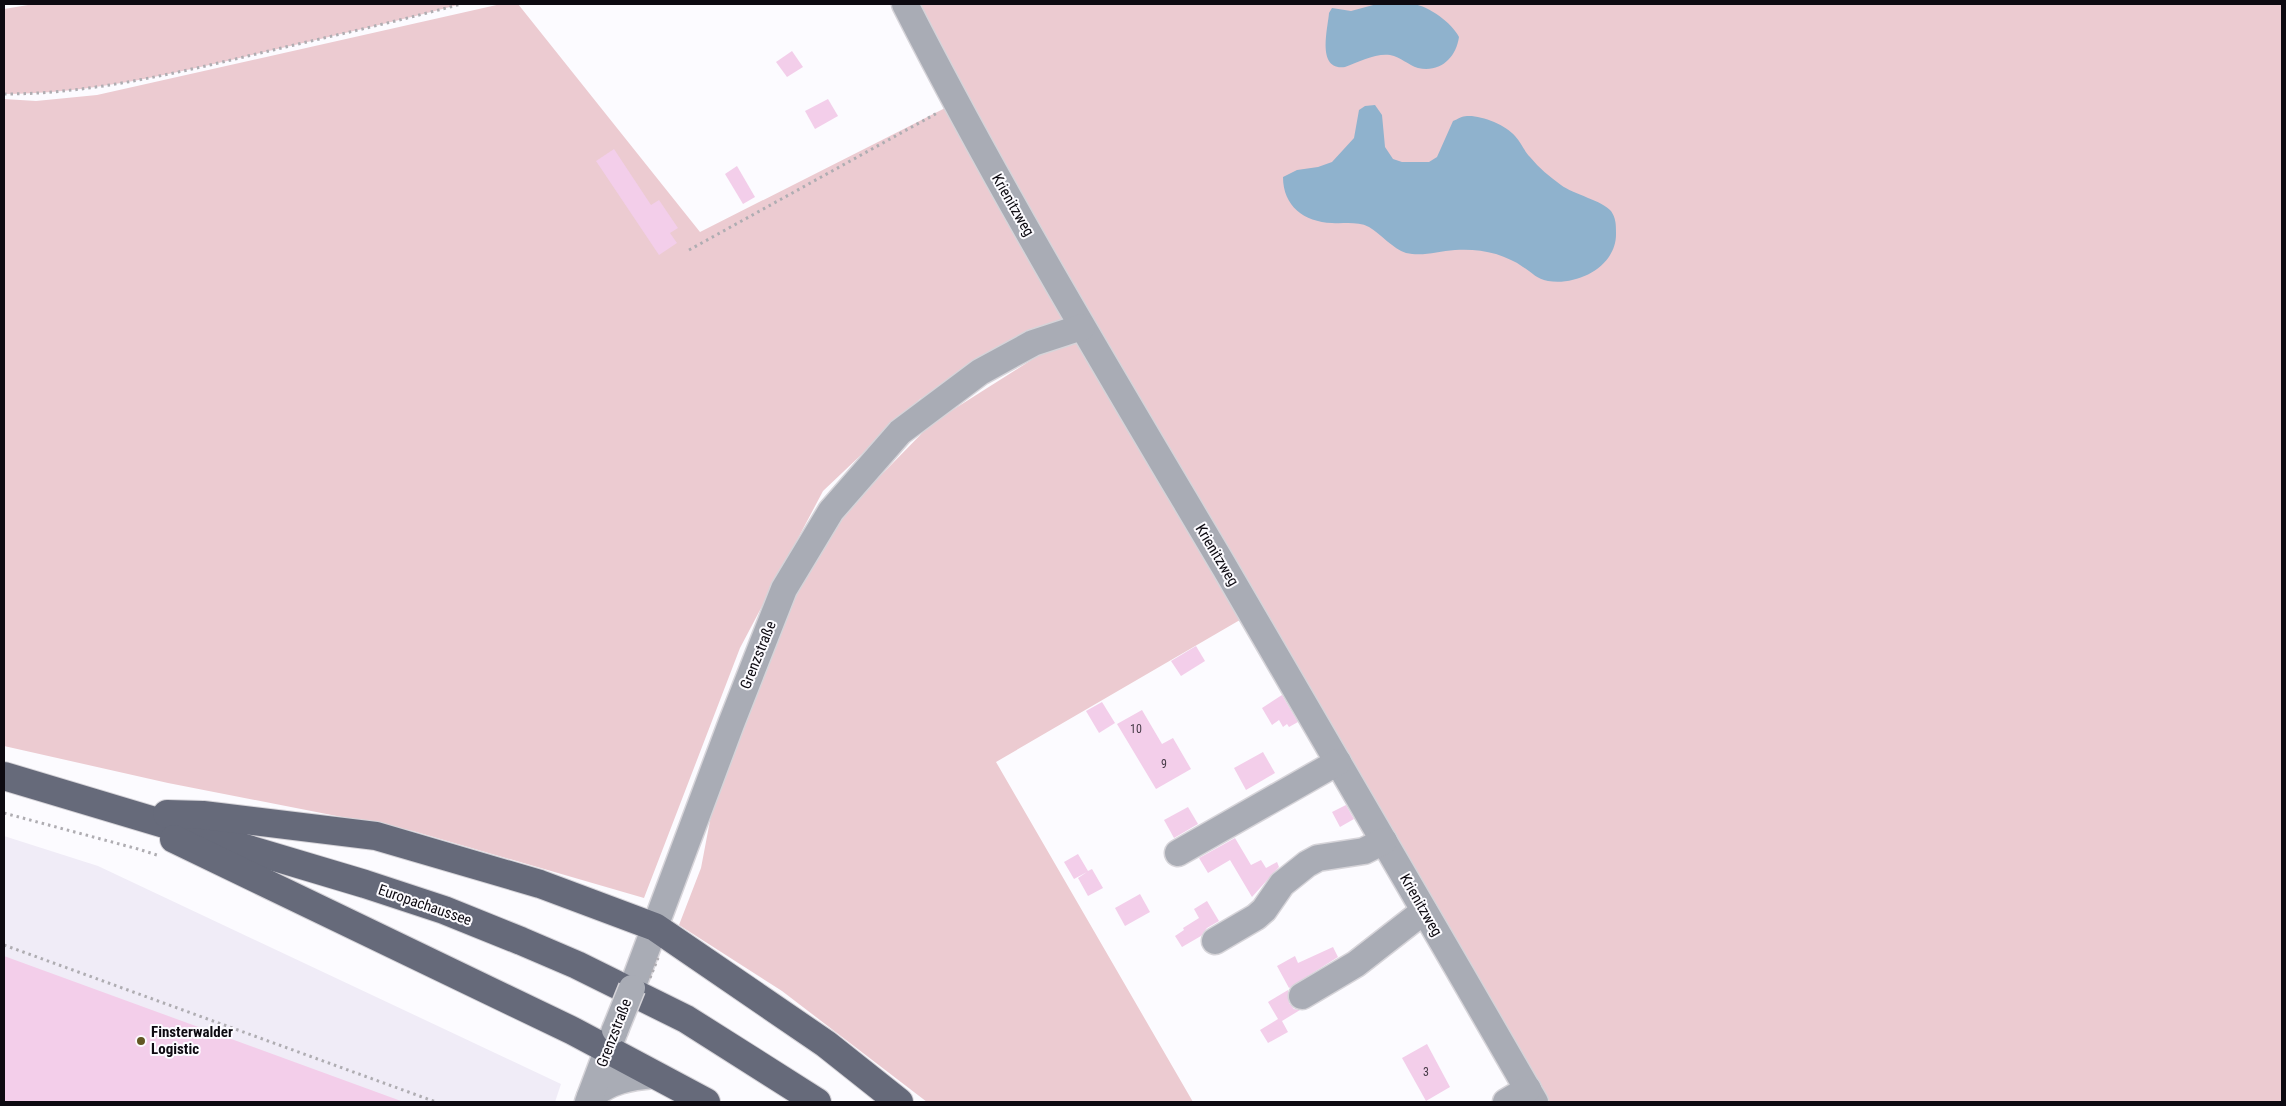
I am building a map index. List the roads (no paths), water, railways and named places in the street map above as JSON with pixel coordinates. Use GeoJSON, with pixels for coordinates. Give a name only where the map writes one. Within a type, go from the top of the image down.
{"type":"FeatureCollection","features":[{"type":"Feature","properties":{"kind":"main road","name":"Europachaussee"},"geometry":{"type":"LineString","coordinates":[[4,776],[365,884],[444,910],[522,941],[578,965],[686,1019],[817,1102]]}},
{"type":"Feature","properties":{"kind":"main road"},"geometry":{"type":"LineString","coordinates":[[126,812],[203,815],[376,836],[540,884],[650,939],[826,1044],[899,1102]]}},
{"type":"Feature","properties":{"kind":"main road"},"geometry":{"type":"LineString","coordinates":[[126,812],[198,852],[612,1040],[654,1075],[706,1102]]}},
{"type":"Feature","properties":{"kind":"street","name":"Krienitzweg"},"geometry":{"type":"LineString","coordinates":[[905,4],[955,103],[1082,327],[1338,762],[1531,1096]]}},
{"type":"Feature","properties":{"kind":"street","name":"Grenzstraße"},"geometry":{"type":"LineString","coordinates":[[589,1099],[784,589],[831,511],[900,432],[980,372],[1033,343],[1082,327]]}},
{"type":"Feature","properties":{"kind":"street"},"geometry":{"type":"LineString","coordinates":[[1178,854],[1338,762]]}},
{"type":"Feature","properties":{"kind":"street"},"geometry":{"type":"LineString","coordinates":[[1215,941],[1256,917],[1264,910],[1282,884],[1312,861],[1318,858],[1364,851],[1384,841]]}},
{"type":"Feature","properties":{"kind":"street"},"geometry":{"type":"LineString","coordinates":[[1302,996],[1356,964],[1424,911]]}},
{"type":"Feature","properties":{"kind":"street"},"geometry":{"type":"LineString","coordinates":[[589,1099],[601,1088],[614,1081],[654,1075]]}},
{"type":"Feature","properties":{"kind":"street"},"geometry":{"type":"LineString","coordinates":[[1506,1102],[1531,1096]]}},
{"type":"Feature","properties":{"kind":"water"},"geometry":{"type":"Polygon","coordinates":[[[1400,3],[1419,5],[1439,16],[1451,26],[1459,37],[1451,57],[1440,66],[1426,69],[1414,67],[1398,57],[1390,55],[1361,60],[1345,67],[1336,66],[1330,62],[1327,56],[1326,38],[1329,13],[1332,8],[1351,11],[1377,4],[1400,3]]]}},
{"type":"Feature","properties":{"kind":"water"},"geometry":{"type":"Polygon","coordinates":[[[1375,105],[1382,115],[1385,147],[1393,159],[1402,162],[1429,162],[1437,157],[1453,121],[1462,117],[1479,117],[1493,121],[1506,128],[1517,138],[1533,161],[1553,179],[1566,188],[1602,204],[1611,211],[1615,219],[1616,233],[1615,245],[1610,255],[1603,264],[1583,277],[1560,282],[1548,281],[1537,277],[1503,256],[1481,251],[1465,250],[1424,254],[1406,253],[1364,225],[1322,222],[1304,216],[1291,204],[1284,187],[1283,177],[1297,170],[1318,167],[1332,162],[1354,138],[1359,110],[1365,106],[1375,105]]]}},
{"type":"Feature","properties":{"kind":"place","name":"Finsterwalder Logistic"},"geometry":{"type":"Point","coordinates":[141,1041]}}]}
